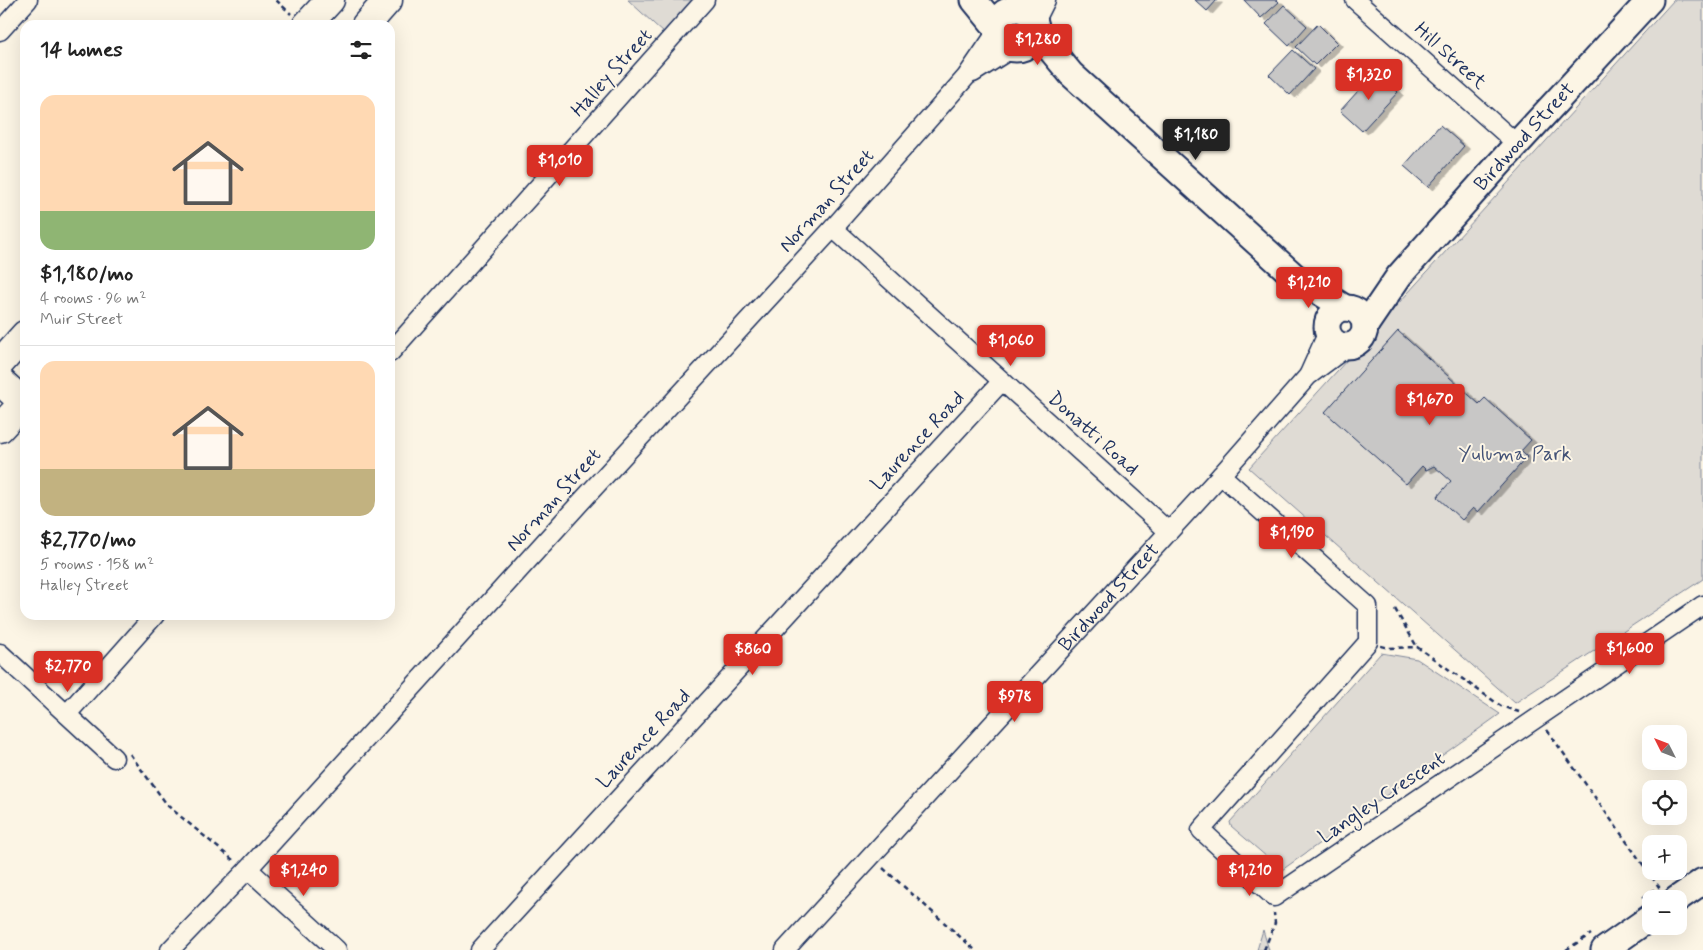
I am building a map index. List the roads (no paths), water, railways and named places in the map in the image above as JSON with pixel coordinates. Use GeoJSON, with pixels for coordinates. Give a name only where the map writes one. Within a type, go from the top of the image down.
{"type":"FeatureCollection","features":[{"type":"Feature","properties":{"kind":"highway"},"geometry":{"type":"LineString","coordinates":[[299,20],[330,0]]}},
{"type":"Feature","properties":{"kind":"highway"},"geometry":{"type":"LineString","coordinates":[[370,20],[388,0]]}},
{"type":"Feature","properties":{"kind":"highway"},"geometry":{"type":"LineString","coordinates":[[0,363],[20,341]]}},
{"type":"Feature","properties":{"kind":"highway"},"geometry":{"type":"LineString","coordinates":[[0,380],[20,398]]}},
{"type":"Feature","properties":{"kind":"highway"},"geometry":{"type":"LineString","coordinates":[[0,428],[20,406]]}},
{"type":"Feature","properties":{"kind":"street"},"geometry":{"type":"LineString","coordinates":[[0,31],[28,0]]}},
{"type":"Feature","properties":{"kind":"street","name":"Halley Street"},"geometry":{"type":"LineString","coordinates":[[395,346],[705,0]]}},
{"type":"Feature","properties":{"kind":"street"},"geometry":{"type":"LineString","coordinates":[[974,0],[1015,23],[1294,276],[1343,324]]}},
{"type":"Feature","properties":{"kind":"street"},"geometry":{"type":"LineString","coordinates":[[1015,23],[1046,0]]}},
{"type":"Feature","properties":{"kind":"street","name":"Hill Street"},"geometry":{"type":"LineString","coordinates":[[1355,0],[1517,144]]}},
{"type":"Feature","properties":{"kind":"street","name":"Birdwood Street"},"geometry":{"type":"LineString","coordinates":[[785,950],[871,858],[1168,530],[1221,475],[1308,376],[1343,324],[1399,276],[1517,144],[1650,0]]}},
{"type":"Feature","properties":{"kind":"street","name":"Norman Street"},"geometry":{"type":"LineString","coordinates":[[170,950],[248,869],[553,532],[833,228],[1015,23]]}},
{"type":"Feature","properties":{"kind":"street","name":"Donatti Road"},"geometry":{"type":"LineString","coordinates":[[833,228],[1168,530]]}},
{"type":"Feature","properties":{"kind":"street","name":"Laurence Road"},"geometry":{"type":"LineString","coordinates":[[480,950],[1002,381]]}},
{"type":"Feature","properties":{"kind":"street","name":"Langley Crescent"},"geometry":{"type":"LineString","coordinates":[[1221,475],[1368,606],[1368,642],[1201,830],[1274,896],[1703,606]]}},
{"type":"Feature","properties":{"kind":"street"},"geometry":{"type":"LineString","coordinates":[[67,714],[151,620]]}},
{"type":"Feature","properties":{"kind":"street"},"geometry":{"type":"LineString","coordinates":[[0,653],[114,758]]}},
{"type":"Feature","properties":{"kind":"street"},"geometry":{"type":"LineString","coordinates":[[248,869],[337,950]]}},
{"type":"Feature","properties":{"kind":"street"},"geometry":{"type":"LineString","coordinates":[[1677,890],[1703,881]]}},
{"type":"Feature","properties":{"kind":"street"},"geometry":{"type":"LineString","coordinates":[[1687,908],[1703,897]]}},
{"type":"Feature","properties":{"kind":"street"},"geometry":{"type":"LineString","coordinates":[[1604,950],[1642,923]]}},
{"type":"Feature","properties":{"kind":"street"},"geometry":{"type":"LineString","coordinates":[[1626,950],[1648,935]]}},
{"type":"Feature","properties":{"kind":"park label","name":"Yuluma Park"},"geometry":{"type":"Point","coordinates":[1515,454]}}]}
